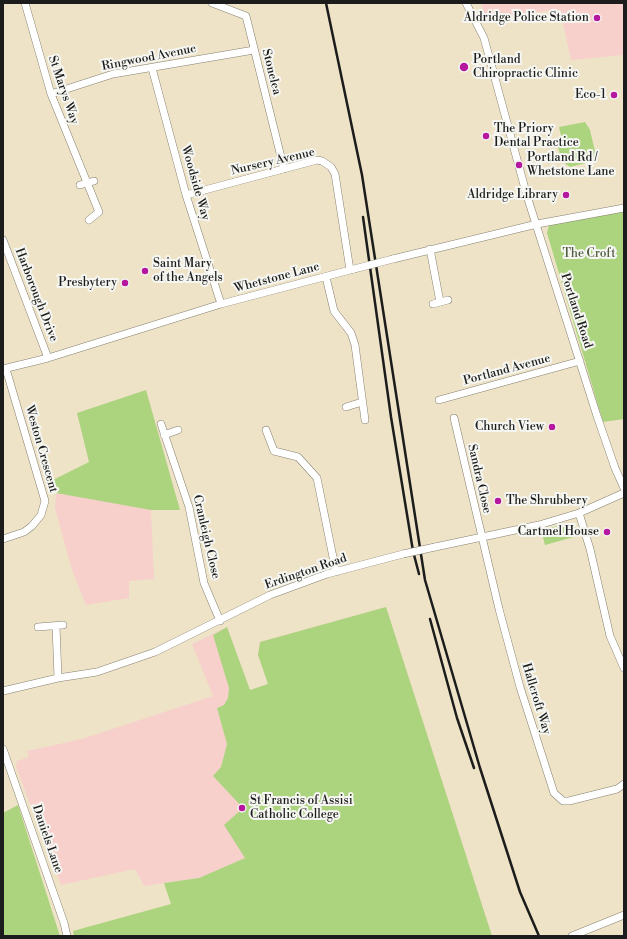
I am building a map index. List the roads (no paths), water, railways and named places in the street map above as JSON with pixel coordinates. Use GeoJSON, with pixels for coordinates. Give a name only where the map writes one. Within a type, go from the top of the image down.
{"type":"FeatureCollection","features":[{"type":"Feature","properties":{"kind":"street","name":"St Marys Way"},"geometry":{"type":"LineString","coordinates":[[25,3],[51,94],[84,177],[91,182],[102,214],[89,220]]}},
{"type":"Feature","properties":{"kind":"street","name":"Stonelea"},"geometry":{"type":"LineString","coordinates":[[212,3],[246,16],[284,169]]}},
{"type":"Feature","properties":{"kind":"street","name":"Portland Road"},"geometry":{"type":"LineString","coordinates":[[466,3],[484,38],[522,181],[612,461],[624,488]]}},
{"type":"Feature","properties":{"kind":"street","name":"Ringwood Avenue"},"geometry":{"type":"LineString","coordinates":[[51,94],[113,74],[254,50]]}},
{"type":"Feature","properties":{"kind":"street","name":"Woodside Way"},"geometry":{"type":"LineString","coordinates":[[152,68],[186,195],[222,304]]}},
{"type":"Feature","properties":{"kind":"street","name":"Nursery Avenue"},"geometry":{"type":"LineString","coordinates":[[186,195],[317,160],[322,161],[331,167],[335,174],[352,269]]}},
{"type":"Feature","properties":{"kind":"street"},"geometry":{"type":"LineString","coordinates":[[80,185],[91,182]]}},
{"type":"Feature","properties":{"kind":"street","name":"Whetstone Lane"},"geometry":{"type":"LineString","coordinates":[[4,369],[48,358],[222,304],[352,269],[537,224],[624,208]]}},
{"type":"Feature","properties":{"kind":"street","name":"Harborough Drive"},"geometry":{"type":"LineString","coordinates":[[3,240],[48,358]]}},
{"type":"Feature","properties":{"kind":"street"},"geometry":{"type":"LineString","coordinates":[[430,249],[436,303],[448,300]]}},
{"type":"Feature","properties":{"kind":"street"},"geometry":{"type":"LineString","coordinates":[[326,276],[334,311],[351,333],[355,345],[365,420]]}},
{"type":"Feature","properties":{"kind":"street","name":"Portland Avenue"},"geometry":{"type":"LineString","coordinates":[[439,400],[580,361]]}},
{"type":"Feature","properties":{"kind":"street","name":"Weston Crescent"},"geometry":{"type":"LineString","coordinates":[[3,539],[24,532],[32,526],[41,515],[45,501],[4,369]]}},
{"type":"Feature","properties":{"kind":"street"},"geometry":{"type":"LineString","coordinates":[[346,407],[362,402]]}},
{"type":"Feature","properties":{"kind":"street","name":"Sandra Close"},"geometry":{"type":"LineString","coordinates":[[457,422],[483,537]]}},
{"type":"Feature","properties":{"kind":"street","name":"Cranleigh Close"},"geometry":{"type":"LineString","coordinates":[[161,424],[189,507],[204,583],[220,621]]}},
{"type":"Feature","properties":{"kind":"street"},"geometry":{"type":"LineString","coordinates":[[164,435],[178,430]]}},
{"type":"Feature","properties":{"kind":"street"},"geometry":{"type":"LineString","coordinates":[[266,430],[274,451],[298,457],[317,478],[336,572]]}},
{"type":"Feature","properties":{"kind":"street","name":"Erdington Road"},"geometry":{"type":"LineString","coordinates":[[3,691],[58,678],[97,672],[155,652],[270,595],[336,572],[403,554],[540,525],[579,513],[624,493]]}},
{"type":"Feature","properties":{"kind":"street"},"geometry":{"type":"LineString","coordinates":[[579,513],[590,549],[610,636],[624,668]]}},
{"type":"Feature","properties":{"kind":"street","name":"Hallcroft Way"},"geometry":{"type":"LineString","coordinates":[[483,537],[499,609],[518,680],[554,793],[563,801],[569,801],[616,789],[624,784]]}},
{"type":"Feature","properties":{"kind":"street"},"geometry":{"type":"LineString","coordinates":[[38,627],[59,626],[58,678]]}},
{"type":"Feature","properties":{"kind":"street","name":"Daniels Lane"},"geometry":{"type":"LineString","coordinates":[[3,749],[64,923],[67,936]]}},
{"type":"Feature","properties":{"kind":"street"},"geometry":{"type":"LineString","coordinates":[[572,936],[624,915]]}},
{"type":"Feature","properties":{"kind":"railway"},"geometry":{"type":"LineString","coordinates":[[326,3],[362,175],[425,580],[480,768],[520,892],[539,936]]}},
{"type":"Feature","properties":{"kind":"railway"},"geometry":{"type":"LineString","coordinates":[[363,217],[391,417],[413,551],[419,574]]}},
{"type":"Feature","properties":{"kind":"railway"},"geometry":{"type":"LineString","coordinates":[[430,619],[457,718],[474,768]]}},
{"type":"Feature","properties":{"kind":"place","name":"Aldridge Police Station"},"geometry":{"type":"Point","coordinates":[597,18]}},
{"type":"Feature","properties":{"kind":"place","name":"Portland Chiropractic Clinic"},"geometry":{"type":"Point","coordinates":[464,67]}},
{"type":"Feature","properties":{"kind":"place","name":"Eco-1"},"geometry":{"type":"Point","coordinates":[614,95]}},
{"type":"Feature","properties":{"kind":"place","name":"The Priory Dental Practice"},"geometry":{"type":"Point","coordinates":[486,136]}},
{"type":"Feature","properties":{"kind":"place","name":"Portland Rd / Whetstone Lane"},"geometry":{"type":"Point","coordinates":[519,165]}},
{"type":"Feature","properties":{"kind":"place","name":"Aldridge Library"},"geometry":{"type":"Point","coordinates":[566,195]}},
{"type":"Feature","properties":{"kind":"place","name":"Saint Mary of the Angels"},"geometry":{"type":"Point","coordinates":[145,271]}},
{"type":"Feature","properties":{"kind":"place","name":"Presbytery"},"geometry":{"type":"Point","coordinates":[125,283]}},
{"type":"Feature","properties":{"kind":"place","name":"Church View"},"geometry":{"type":"Point","coordinates":[552,427]}},
{"type":"Feature","properties":{"kind":"place","name":"The Shrubbery"},"geometry":{"type":"Point","coordinates":[498,501]}},
{"type":"Feature","properties":{"kind":"place","name":"Cartmel House"},"geometry":{"type":"Point","coordinates":[607,532]}},
{"type":"Feature","properties":{"kind":"place","name":"St Francis of Assisi Catholic College"},"geometry":{"type":"Point","coordinates":[242,808]}},
{"type":"Feature","properties":{"kind":"park label","name":"The Croft"},"geometry":{"type":"Point","coordinates":[589,254]}}]}
